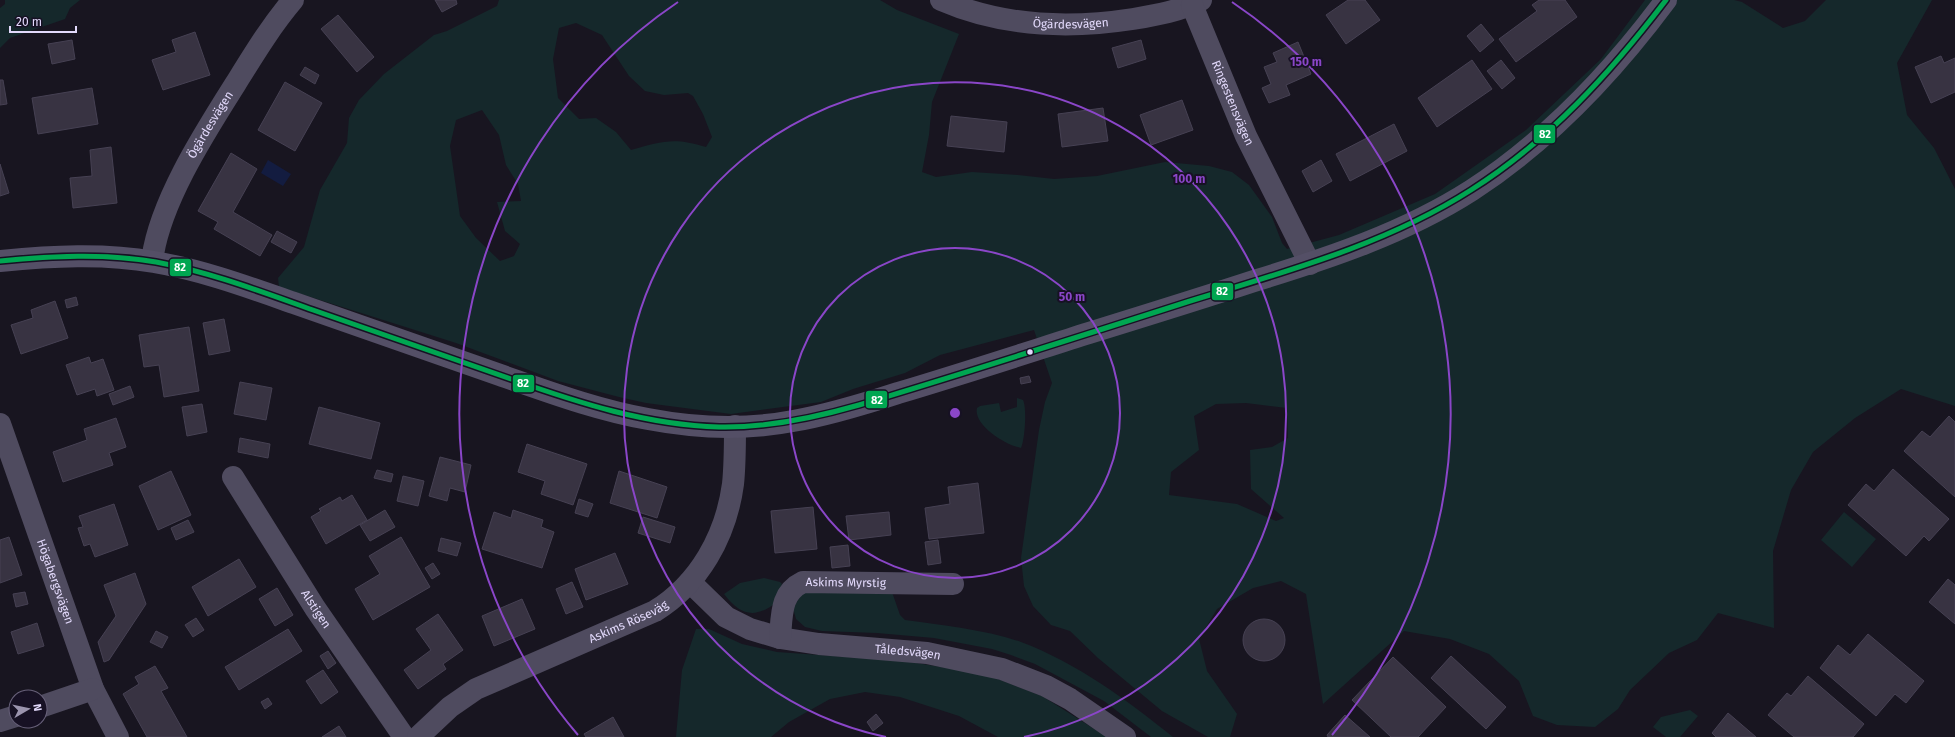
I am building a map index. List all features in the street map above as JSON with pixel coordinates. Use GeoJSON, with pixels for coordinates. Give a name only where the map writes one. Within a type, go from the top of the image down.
{"type":"FeatureCollection","features":[{"type":"Feature","properties":{"kind":"street","name":"Ögärdesvägen"},"geometry":{"type":"LineString","coordinates":[[152,261],[154,242],[169,203],[197,147],[261,44],[293,0]]}},
{"type":"Feature","properties":{"kind":"street","name":"Ögärdesvägen"},"geometry":{"type":"LineString","coordinates":[[941,0],[970,12],[989,17],[1020,23],[1050,25],[1101,24],[1153,16],[1196,2]]}},
{"type":"Feature","properties":{"kind":"street"},"geometry":{"type":"LineString","coordinates":[[0,261],[43,257],[102,257],[152,261],[211,276],[275,296],[555,394],[614,412],[652,420],[691,425],[763,425],[793,421],[840,410],[1310,264],[1380,238],[1429,214],[1472,190],[1532,146],[1567,116],[1600,82],[1637,38],[1666,0]]}},
{"type":"Feature","properties":{"kind":"street","name":"Ringestensvägen"},"geometry":{"type":"LineString","coordinates":[[1196,2],[1246,136],[1310,264]]}},
{"type":"Feature","properties":{"kind":"street","name":"Högabergsvägen"},"geometry":{"type":"LineString","coordinates":[[0,424],[93,689],[118,737]]}},
{"type":"Feature","properties":{"kind":"street","name":"Askims Röseväg"},"geometry":{"type":"LineString","coordinates":[[418,737],[450,707],[476,689],[581,645],[655,611],[673,599],[690,582],[712,552],[733,485],[735,426]]}},
{"type":"Feature","properties":{"kind":"street","name":"Alstigen"},"geometry":{"type":"LineString","coordinates":[[234,477],[315,608],[404,737]]}},
{"type":"Feature","properties":{"kind":"street","name":"Tåledsvägen"},"geometry":{"type":"LineString","coordinates":[[690,582],[709,602],[731,620],[750,629],[780,638],[819,644],[927,653],[1002,669],[1046,686],[1070,699],[1126,737]]}},
{"type":"Feature","properties":{"kind":"street","name":"Askims Myrstig"},"geometry":{"type":"LineString","coordinates":[[780,638],[786,597],[793,587],[804,582],[953,584]]}},
{"type":"Feature","properties":{"kind":"street"},"geometry":{"type":"LineString","coordinates":[[48,704],[93,689]]}},
{"type":"Feature","properties":{"kind":"green space"},"geometry":{"type":"Polygon","coordinates":[[[5,0],[80,0],[70,8],[65,19],[10,38],[0,48],[0,8],[5,4],[5,0]]]}},
{"type":"Feature","properties":{"kind":"green space"},"geometry":{"type":"Polygon","coordinates":[[[499,0],[880,0],[897,10],[959,34],[932,102],[929,135],[922,172],[936,177],[972,172],[1054,179],[1097,176],[1165,162],[1209,166],[1232,172],[1249,185],[1272,217],[1282,243],[1287,249],[1339,235],[1435,194],[1526,130],[1601,59],[1645,0],[1734,0],[1742,2],[1783,28],[1805,21],[1826,0],[1932,0],[1897,63],[1907,115],[1934,148],[1955,189],[1955,406],[1901,389],[1855,418],[1813,452],[1791,490],[1773,551],[1774,628],[1718,613],[1697,640],[1669,653],[1630,690],[1618,709],[1595,727],[1557,725],[1533,716],[1519,681],[1489,654],[1450,639],[1404,631],[1323,704],[1306,594],[1281,581],[1253,588],[1217,609],[1199,639],[1207,671],[1237,714],[1230,737],[1208,737],[1162,711],[1098,658],[1070,631],[1051,625],[1033,606],[1024,586],[1021,558],[1039,430],[1045,402],[1052,383],[1034,330],[940,355],[905,373],[853,389],[821,402],[731,414],[646,403],[558,381],[456,343],[279,287],[278,278],[304,247],[320,190],[347,143],[349,118],[359,100],[384,74],[434,35],[447,31],[497,6],[499,0]],[[576,23],[559,28],[553,59],[558,98],[579,119],[596,118],[616,132],[631,150],[668,141],[685,142],[706,147],[712,137],[703,114],[693,96],[688,93],[664,95],[645,91],[629,76],[602,35],[576,23]],[[482,110],[456,120],[450,146],[460,216],[476,238],[500,261],[514,256],[520,244],[505,231],[497,202],[521,201],[518,184],[506,165],[499,135],[482,110]],[[1246,403],[1216,404],[1194,416],[1199,450],[1171,472],[1169,495],[1237,504],[1276,521],[1284,518],[1251,489],[1250,450],[1272,447],[1288,438],[1287,408],[1246,403]]]}},
{"type":"Feature","properties":{"kind":"green space"},"geometry":{"type":"Polygon","coordinates":[[[1017,398],[1023,400],[1025,410],[1024,431],[1021,448],[999,439],[985,427],[977,414],[977,408],[980,406],[999,403],[1001,412],[1017,407],[1017,398]]]}},
{"type":"Feature","properties":{"kind":"green space"},"geometry":{"type":"Polygon","coordinates":[[[1844,512],[1876,539],[1852,567],[1821,540],[1844,512]]]}},
{"type":"Feature","properties":{"kind":"green space"},"geometry":{"type":"Polygon","coordinates":[[[764,578],[780,582],[782,584],[777,602],[762,611],[749,613],[742,611],[736,607],[724,594],[740,583],[764,578]]]}},
{"type":"Feature","properties":{"kind":"green space"},"geometry":{"type":"Polygon","coordinates":[[[803,592],[892,592],[900,615],[905,620],[979,631],[1021,642],[1062,660],[1082,672],[1119,696],[1173,737],[1151,737],[1104,701],[1035,664],[992,649],[934,638],[877,633],[822,631],[805,627],[796,619],[793,608],[803,592]]]}},
{"type":"Feature","properties":{"kind":"green space"},"geometry":{"type":"Polygon","coordinates":[[[696,629],[709,629],[742,644],[777,652],[904,661],[972,672],[998,679],[1042,696],[1107,737],[998,737],[959,716],[900,697],[865,692],[830,699],[789,722],[771,737],[676,737],[682,670],[696,629]]]}},
{"type":"Feature","properties":{"kind":"green space"},"geometry":{"type":"Polygon","coordinates":[[[1690,710],[1698,716],[1680,737],[1666,737],[1653,727],[1661,717],[1690,710]]]}},
{"type":"Feature","properties":{"kind":"water"},"geometry":{"type":"Polygon","coordinates":[[[268,160],[291,174],[283,186],[261,173],[268,160]]]}},
{"type":"Feature","properties":{"kind":"building"},"geometry":{"type":"Polygon","coordinates":[[[435,0],[456,0],[457,4],[442,12],[435,0]]]}},
{"type":"Feature","properties":{"kind":"building"},"geometry":{"type":"Polygon","coordinates":[[[1348,0],[1365,0],[1380,20],[1346,44],[1326,15],[1348,0]]]}},
{"type":"Feature","properties":{"kind":"building"},"geometry":{"type":"Polygon","coordinates":[[[1539,0],[1565,0],[1577,17],[1516,62],[1499,39],[1537,11],[1532,5],[1539,0]]]}},
{"type":"Feature","properties":{"kind":"building"},"geometry":{"type":"Polygon","coordinates":[[[338,15],[374,57],[357,72],[321,29],[338,15]]]}},
{"type":"Feature","properties":{"kind":"building"},"geometry":{"type":"Polygon","coordinates":[[[1481,24],[1494,40],[1480,52],[1467,36],[1481,24]]]}},
{"type":"Feature","properties":{"kind":"building"},"geometry":{"type":"Polygon","coordinates":[[[195,32],[210,75],[163,90],[152,60],[176,52],[172,40],[195,32]]]}},
{"type":"Feature","properties":{"kind":"building"},"geometry":{"type":"Polygon","coordinates":[[[72,40],[75,59],[52,64],[48,44],[72,40]]]}},
{"type":"Feature","properties":{"kind":"building"},"geometry":{"type":"Polygon","coordinates":[[[1141,40],[1146,59],[1118,68],[1112,48],[1141,40]]]}},
{"type":"Feature","properties":{"kind":"building"},"geometry":{"type":"Polygon","coordinates":[[[1298,42],[1311,74],[1286,85],[1290,95],[1269,103],[1262,88],[1271,84],[1264,67],[1277,62],[1273,53],[1298,42]]]}},
{"type":"Feature","properties":{"kind":"building"},"geometry":{"type":"Polygon","coordinates":[[[1941,56],[1944,63],[1955,58],[1955,92],[1931,103],[1915,67],[1941,56]]]}},
{"type":"Feature","properties":{"kind":"building"},"geometry":{"type":"Polygon","coordinates":[[[1472,60],[1492,89],[1437,127],[1418,98],[1472,60]]]}},
{"type":"Feature","properties":{"kind":"building"},"geometry":{"type":"Polygon","coordinates":[[[1501,60],[1515,78],[1502,89],[1487,71],[1501,60]]]}},
{"type":"Feature","properties":{"kind":"building"},"geometry":{"type":"Polygon","coordinates":[[[305,67],[319,75],[315,84],[300,75],[305,67]]]}},
{"type":"Feature","properties":{"kind":"building"},"geometry":{"type":"Polygon","coordinates":[[[0,80],[3,80],[7,104],[0,105],[0,80]]]}},
{"type":"Feature","properties":{"kind":"building"},"geometry":{"type":"Polygon","coordinates":[[[285,82],[322,103],[295,151],[258,130],[285,82]]]}},
{"type":"Feature","properties":{"kind":"building"},"geometry":{"type":"Polygon","coordinates":[[[92,88],[98,124],[38,134],[32,98],[92,88]]]}},
{"type":"Feature","properties":{"kind":"building"},"geometry":{"type":"Polygon","coordinates":[[[1182,100],[1193,130],[1151,145],[1140,115],[1182,100]]]}},
{"type":"Feature","properties":{"kind":"building"},"geometry":{"type":"Polygon","coordinates":[[[1103,108],[1108,141],[1062,147],[1058,114],[1103,108]]]}},
{"type":"Feature","properties":{"kind":"building"},"geometry":{"type":"Polygon","coordinates":[[[951,116],[1007,122],[1004,152],[947,146],[951,116]]]}},
{"type":"Feature","properties":{"kind":"building"},"geometry":{"type":"Polygon","coordinates":[[[1394,124],[1407,151],[1350,181],[1336,154],[1394,124]]]}},
{"type":"Feature","properties":{"kind":"building"},"geometry":{"type":"Polygon","coordinates":[[[111,147],[117,203],[73,208],[70,178],[92,176],[90,150],[111,147]]]}},
{"type":"Feature","properties":{"kind":"building"},"geometry":{"type":"Polygon","coordinates":[[[231,153],[257,169],[233,212],[272,235],[260,256],[214,229],[218,222],[198,211],[231,153]]]}},
{"type":"Feature","properties":{"kind":"building"},"geometry":{"type":"Polygon","coordinates":[[[1321,160],[1332,181],[1313,192],[1302,171],[1321,160]]]}},
{"type":"Feature","properties":{"kind":"building"},"geometry":{"type":"Polygon","coordinates":[[[0,164],[9,193],[0,196],[0,164]]]}},
{"type":"Feature","properties":{"kind":"building"},"geometry":{"type":"Polygon","coordinates":[[[277,231],[297,242],[291,253],[271,242],[277,231]]]}},
{"type":"Feature","properties":{"kind":"building"},"geometry":{"type":"Polygon","coordinates":[[[76,297],[78,305],[67,308],[65,300],[76,297]]]}},
{"type":"Feature","properties":{"kind":"building"},"geometry":{"type":"Polygon","coordinates":[[[55,301],[68,338],[21,354],[11,325],[33,318],[31,310],[55,301]]]}},
{"type":"Feature","properties":{"kind":"building"},"geometry":{"type":"Polygon","coordinates":[[[224,319],[230,351],[209,355],[203,323],[224,319]]]}},
{"type":"Feature","properties":{"kind":"building"},"geometry":{"type":"Polygon","coordinates":[[[189,327],[199,391],[164,397],[159,365],[144,367],[139,335],[189,327]]]}},
{"type":"Feature","properties":{"kind":"building"},"geometry":{"type":"Polygon","coordinates":[[[89,357],[91,363],[103,359],[114,390],[97,396],[95,389],[77,395],[66,365],[89,357]]]}},
{"type":"Feature","properties":{"kind":"building"},"geometry":{"type":"Polygon","coordinates":[[[1029,376],[1031,382],[1021,384],[1020,378],[1029,376]]]}},
{"type":"Feature","properties":{"kind":"building"},"geometry":{"type":"Polygon","coordinates":[[[240,382],[272,388],[266,420],[234,414],[240,382]]]}},
{"type":"Feature","properties":{"kind":"building"},"geometry":{"type":"Polygon","coordinates":[[[130,386],[134,397],[113,405],[109,394],[130,386]]]}},
{"type":"Feature","properties":{"kind":"building"},"geometry":{"type":"Polygon","coordinates":[[[202,404],[207,432],[187,436],[182,407],[202,404]]]}},
{"type":"Feature","properties":{"kind":"building"},"geometry":{"type":"Polygon","coordinates":[[[319,407],[380,423],[371,459],[309,444],[319,407]]]}},
{"type":"Feature","properties":{"kind":"building"},"geometry":{"type":"Polygon","coordinates":[[[1949,416],[1955,422],[1955,497],[1904,451],[1922,431],[1930,437],[1949,416]]]}},
{"type":"Feature","properties":{"kind":"building"},"geometry":{"type":"Polygon","coordinates":[[[116,418],[126,447],[109,453],[113,465],[63,482],[53,452],[87,440],[84,429],[116,418]]]}},
{"type":"Feature","properties":{"kind":"building"},"geometry":{"type":"Polygon","coordinates":[[[240,438],[270,444],[268,458],[238,452],[240,438]]]}},
{"type":"Feature","properties":{"kind":"building"},"geometry":{"type":"Polygon","coordinates":[[[527,444],[587,464],[573,505],[541,494],[545,481],[518,472],[527,444]]]}},
{"type":"Feature","properties":{"kind":"building"},"geometry":{"type":"Polygon","coordinates":[[[440,457],[471,465],[465,492],[450,488],[447,501],[429,496],[440,457]]]}},
{"type":"Feature","properties":{"kind":"building"},"geometry":{"type":"Polygon","coordinates":[[[1893,469],[1949,519],[1929,541],[1924,536],[1906,556],[1848,505],[1866,484],[1874,491],[1893,469]]]}},
{"type":"Feature","properties":{"kind":"building"},"geometry":{"type":"Polygon","coordinates":[[[377,470],[393,474],[391,482],[374,478],[377,470]]]}},
{"type":"Feature","properties":{"kind":"building"},"geometry":{"type":"Polygon","coordinates":[[[171,471],[191,515],[158,530],[139,486],[171,471]]]}},
{"type":"Feature","properties":{"kind":"building"},"geometry":{"type":"Polygon","coordinates":[[[619,471],[667,487],[657,518],[610,503],[619,471]]]}},
{"type":"Feature","properties":{"kind":"building"},"geometry":{"type":"Polygon","coordinates":[[[403,476],[424,481],[418,506],[397,501],[403,476]]]}},
{"type":"Feature","properties":{"kind":"building"},"geometry":{"type":"Polygon","coordinates":[[[978,483],[984,533],[929,539],[925,508],[950,504],[948,487],[978,483]]]}},
{"type":"Feature","properties":{"kind":"building"},"geometry":{"type":"Polygon","coordinates":[[[352,495],[367,520],[326,544],[311,517],[321,511],[319,509],[340,497],[342,501],[352,495]]]}},
{"type":"Feature","properties":{"kind":"building"},"geometry":{"type":"Polygon","coordinates":[[[579,499],[593,504],[588,517],[575,513],[579,499]]]}},
{"type":"Feature","properties":{"kind":"building"},"geometry":{"type":"Polygon","coordinates":[[[114,504],[128,545],[95,557],[90,544],[84,546],[78,528],[83,527],[79,516],[114,504]]]}},
{"type":"Feature","properties":{"kind":"building"},"geometry":{"type":"Polygon","coordinates":[[[813,507],[817,549],[775,553],[771,511],[813,507]]]}},
{"type":"Feature","properties":{"kind":"building"},"geometry":{"type":"Polygon","coordinates":[[[385,510],[395,527],[370,541],[360,525],[385,510]]]}},
{"type":"Feature","properties":{"kind":"building"},"geometry":{"type":"Polygon","coordinates":[[[513,510],[543,520],[541,527],[554,532],[542,568],[482,549],[494,512],[511,518],[513,510]]]}},
{"type":"Feature","properties":{"kind":"building"},"geometry":{"type":"Polygon","coordinates":[[[889,512],[891,535],[849,540],[846,516],[889,512]]]}},
{"type":"Feature","properties":{"kind":"building"},"geometry":{"type":"Polygon","coordinates":[[[643,517],[675,527],[670,543],[638,533],[643,517]]]}},
{"type":"Feature","properties":{"kind":"building"},"geometry":{"type":"Polygon","coordinates":[[[188,520],[194,532],[176,540],[171,528],[188,520]]]}},
{"type":"Feature","properties":{"kind":"building"},"geometry":{"type":"Polygon","coordinates":[[[9,537],[22,575],[0,583],[0,540],[9,537]]]}},
{"type":"Feature","properties":{"kind":"building"},"geometry":{"type":"Polygon","coordinates":[[[401,537],[430,587],[373,620],[355,589],[380,574],[369,556],[401,537]]]}},
{"type":"Feature","properties":{"kind":"building"},"geometry":{"type":"Polygon","coordinates":[[[441,538],[461,543],[457,556],[438,551],[441,538]]]}},
{"type":"Feature","properties":{"kind":"building"},"geometry":{"type":"Polygon","coordinates":[[[938,540],[941,563],[928,565],[925,542],[938,540]]]}},
{"type":"Feature","properties":{"kind":"building"},"geometry":{"type":"Polygon","coordinates":[[[848,545],[850,566],[832,568],[830,547],[848,545]]]}},
{"type":"Feature","properties":{"kind":"building"},"geometry":{"type":"Polygon","coordinates":[[[615,553],[628,584],[586,600],[575,569],[615,553]]]}},
{"type":"Feature","properties":{"kind":"building"},"geometry":{"type":"Polygon","coordinates":[[[239,559],[256,587],[208,616],[192,587],[239,559]]]}},
{"type":"Feature","properties":{"kind":"building"},"geometry":{"type":"Polygon","coordinates":[[[433,563],[440,574],[432,579],[425,568],[433,563]]]}},
{"type":"Feature","properties":{"kind":"building"},"geometry":{"type":"Polygon","coordinates":[[[135,573],[146,604],[109,660],[104,662],[98,642],[116,616],[104,585],[135,573]]]}},
{"type":"Feature","properties":{"kind":"building"},"geometry":{"type":"Polygon","coordinates":[[[1948,579],[1955,585],[1955,624],[1929,602],[1948,579]]]}},
{"type":"Feature","properties":{"kind":"building"},"geometry":{"type":"Polygon","coordinates":[[[572,582],[583,607],[566,614],[556,589],[572,582]]]}},
{"type":"Feature","properties":{"kind":"building"},"geometry":{"type":"Polygon","coordinates":[[[277,588],[293,615],[275,626],[259,599],[277,588]]]}},
{"type":"Feature","properties":{"kind":"building"},"geometry":{"type":"Polygon","coordinates":[[[25,592],[28,604],[16,607],[13,594],[25,592]]]}},
{"type":"Feature","properties":{"kind":"building"},"geometry":{"type":"Polygon","coordinates":[[[522,599],[535,629],[494,646],[482,616],[522,599]]]}},
{"type":"Feature","properties":{"kind":"building"},"geometry":{"type":"Polygon","coordinates":[[[438,614],[463,650],[443,664],[446,669],[418,689],[404,670],[431,650],[416,629],[438,614]]]}},
{"type":"Feature","properties":{"kind":"building"},"geometry":{"type":"Polygon","coordinates":[[[196,618],[204,630],[193,637],[185,625],[196,618]]]}},
{"type":"Feature","properties":{"kind":"building"},"geometry":{"type":"Polygon","coordinates":[[[1260,619],[1268,619],[1276,622],[1282,628],[1285,640],[1282,652],[1276,658],[1268,661],[1260,661],[1252,658],[1246,652],[1243,644],[1243,636],[1246,628],[1252,622],[1260,619]]]}},
{"type":"Feature","properties":{"kind":"building"},"geometry":{"type":"Polygon","coordinates":[[[37,623],[44,646],[18,654],[11,632],[37,623]]]}},
{"type":"Feature","properties":{"kind":"building"},"geometry":{"type":"Polygon","coordinates":[[[288,629],[302,651],[239,690],[225,667],[288,629]]]}},
{"type":"Feature","properties":{"kind":"building"},"geometry":{"type":"Polygon","coordinates":[[[156,631],[168,637],[162,648],[150,642],[156,631]]]}},
{"type":"Feature","properties":{"kind":"building"},"geometry":{"type":"Polygon","coordinates":[[[1868,634],[1924,681],[1906,703],[1895,694],[1876,716],[1820,668],[1838,645],[1850,655],[1868,634]]]}},
{"type":"Feature","properties":{"kind":"building"},"geometry":{"type":"Polygon","coordinates":[[[328,651],[336,663],[328,669],[320,656],[328,651]]]}},
{"type":"Feature","properties":{"kind":"building"},"geometry":{"type":"Polygon","coordinates":[[[1451,656],[1506,707],[1486,729],[1431,678],[1451,656]]]}},
{"type":"Feature","properties":{"kind":"building"},"geometry":{"type":"Polygon","coordinates":[[[1393,657],[1446,707],[1418,737],[1391,737],[1352,700],[1393,657]]]}},
{"type":"Feature","properties":{"kind":"building"},"geometry":{"type":"Polygon","coordinates":[[[155,666],[168,688],[161,691],[187,737],[147,737],[123,694],[139,684],[135,677],[155,666]]]}},
{"type":"Feature","properties":{"kind":"building"},"geometry":{"type":"Polygon","coordinates":[[[323,670],[338,692],[321,704],[306,681],[323,670]]]}},
{"type":"Feature","properties":{"kind":"building"},"geometry":{"type":"Polygon","coordinates":[[[1808,676],[1864,724],[1853,737],[1794,737],[1768,715],[1787,693],[1791,696],[1808,676]]]}},
{"type":"Feature","properties":{"kind":"building"},"geometry":{"type":"Polygon","coordinates":[[[268,698],[272,704],[265,709],[261,702],[268,698]]]}},
{"type":"Feature","properties":{"kind":"building"},"geometry":{"type":"Polygon","coordinates":[[[1728,713],[1756,737],[1716,737],[1712,733],[1728,713]]]}},
{"type":"Feature","properties":{"kind":"building"},"geometry":{"type":"Polygon","coordinates":[[[876,714],[883,723],[873,731],[867,722],[876,714]]]}},
{"type":"Feature","properties":{"kind":"building"},"geometry":{"type":"Polygon","coordinates":[[[1345,715],[1370,737],[1328,737],[1327,735],[1345,715]]]}},
{"type":"Feature","properties":{"kind":"building"},"geometry":{"type":"Polygon","coordinates":[[[613,717],[624,737],[586,737],[584,734],[613,717]]]}},
{"type":"Feature","properties":{"kind":"building"},"geometry":{"type":"Polygon","coordinates":[[[339,726],[346,737],[322,737],[339,726]]]}},
{"type":"Feature","properties":{"kind":"transit line","name":"82"},"geometry":{"type":"LineString","coordinates":[[0,261],[98,256],[136,259],[176,266],[236,283],[537,388],[614,411],[666,422],[692,425],[737,427],[773,424],[825,414],[859,405],[1260,280],[1369,242],[1404,226],[1471,190],[1500,171],[1527,150],[1577,104],[1601,79],[1666,0]]}}]}
